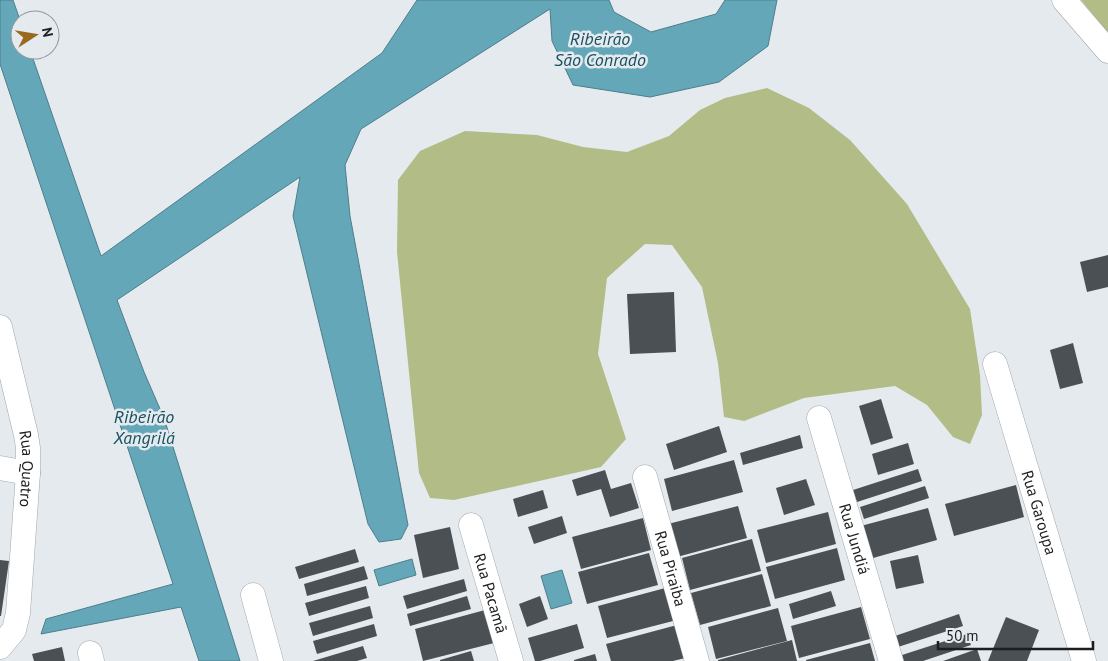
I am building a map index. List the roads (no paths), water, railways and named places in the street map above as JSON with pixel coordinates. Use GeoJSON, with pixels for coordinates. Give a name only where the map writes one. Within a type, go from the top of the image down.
{"type":"FeatureCollection","features":[{"type":"Feature","properties":{"kind":"street"},"geometry":{"type":"LineString","coordinates":[[1064,0],[1108,51]]}},
{"type":"Feature","properties":{"kind":"street","name":"Rua Quatro"},"geometry":{"type":"LineString","coordinates":[[0,327],[26,435],[28,473],[18,613],[14,630],[0,647]]}},
{"type":"Feature","properties":{"kind":"street","name":"Rua Garoupa"},"geometry":{"type":"LineString","coordinates":[[995,364],[1084,661]]}},
{"type":"Feature","properties":{"kind":"street","name":"Rua Jundiá"},"geometry":{"type":"LineString","coordinates":[[819,418],[891,661]]}},
{"type":"Feature","properties":{"kind":"street"},"geometry":{"type":"LineString","coordinates":[[0,468],[28,473]]}},
{"type":"Feature","properties":{"kind":"street","name":"Rua Piraiba"},"geometry":{"type":"LineString","coordinates":[[645,477],[697,661]]}},
{"type":"Feature","properties":{"kind":"street","name":"Rua Pacamã"},"geometry":{"type":"LineString","coordinates":[[471,526],[511,661]]}},
{"type":"Feature","properties":{"kind":"street"},"geometry":{"type":"LineString","coordinates":[[253,595],[271,661]]}},
{"type":"Feature","properties":{"kind":"water","name":"Ribeirão São Conrado"},"geometry":{"type":"Polygon","coordinates":[[[0,0],[13,0],[16,10],[10,10],[10,60],[33,60],[101,256],[382,53],[417,0],[609,0],[614,12],[651,32],[716,14],[725,0],[777,0],[768,46],[719,82],[650,97],[573,85],[552,41],[550,9],[361,129],[345,165],[350,216],[408,525],[401,539],[379,542],[368,524],[293,216],[300,177],[117,300],[144,372],[164,418],[240,661],[199,661],[181,607],[41,634],[46,619],[173,584],[0,64],[0,0]]]}},
{"type":"Feature","properties":{"kind":"water"},"geometry":{"type":"Polygon","coordinates":[[[412,559],[416,575],[379,586],[374,570],[412,559]]]}},
{"type":"Feature","properties":{"kind":"water"},"geometry":{"type":"Polygon","coordinates":[[[562,570],[572,603],[551,609],[541,576],[562,570]]]}},
{"type":"Feature","properties":{"kind":"water label","name":"Ribeirão Xangrilá"},"geometry":{"type":"Point","coordinates":[144,426]}}]}
